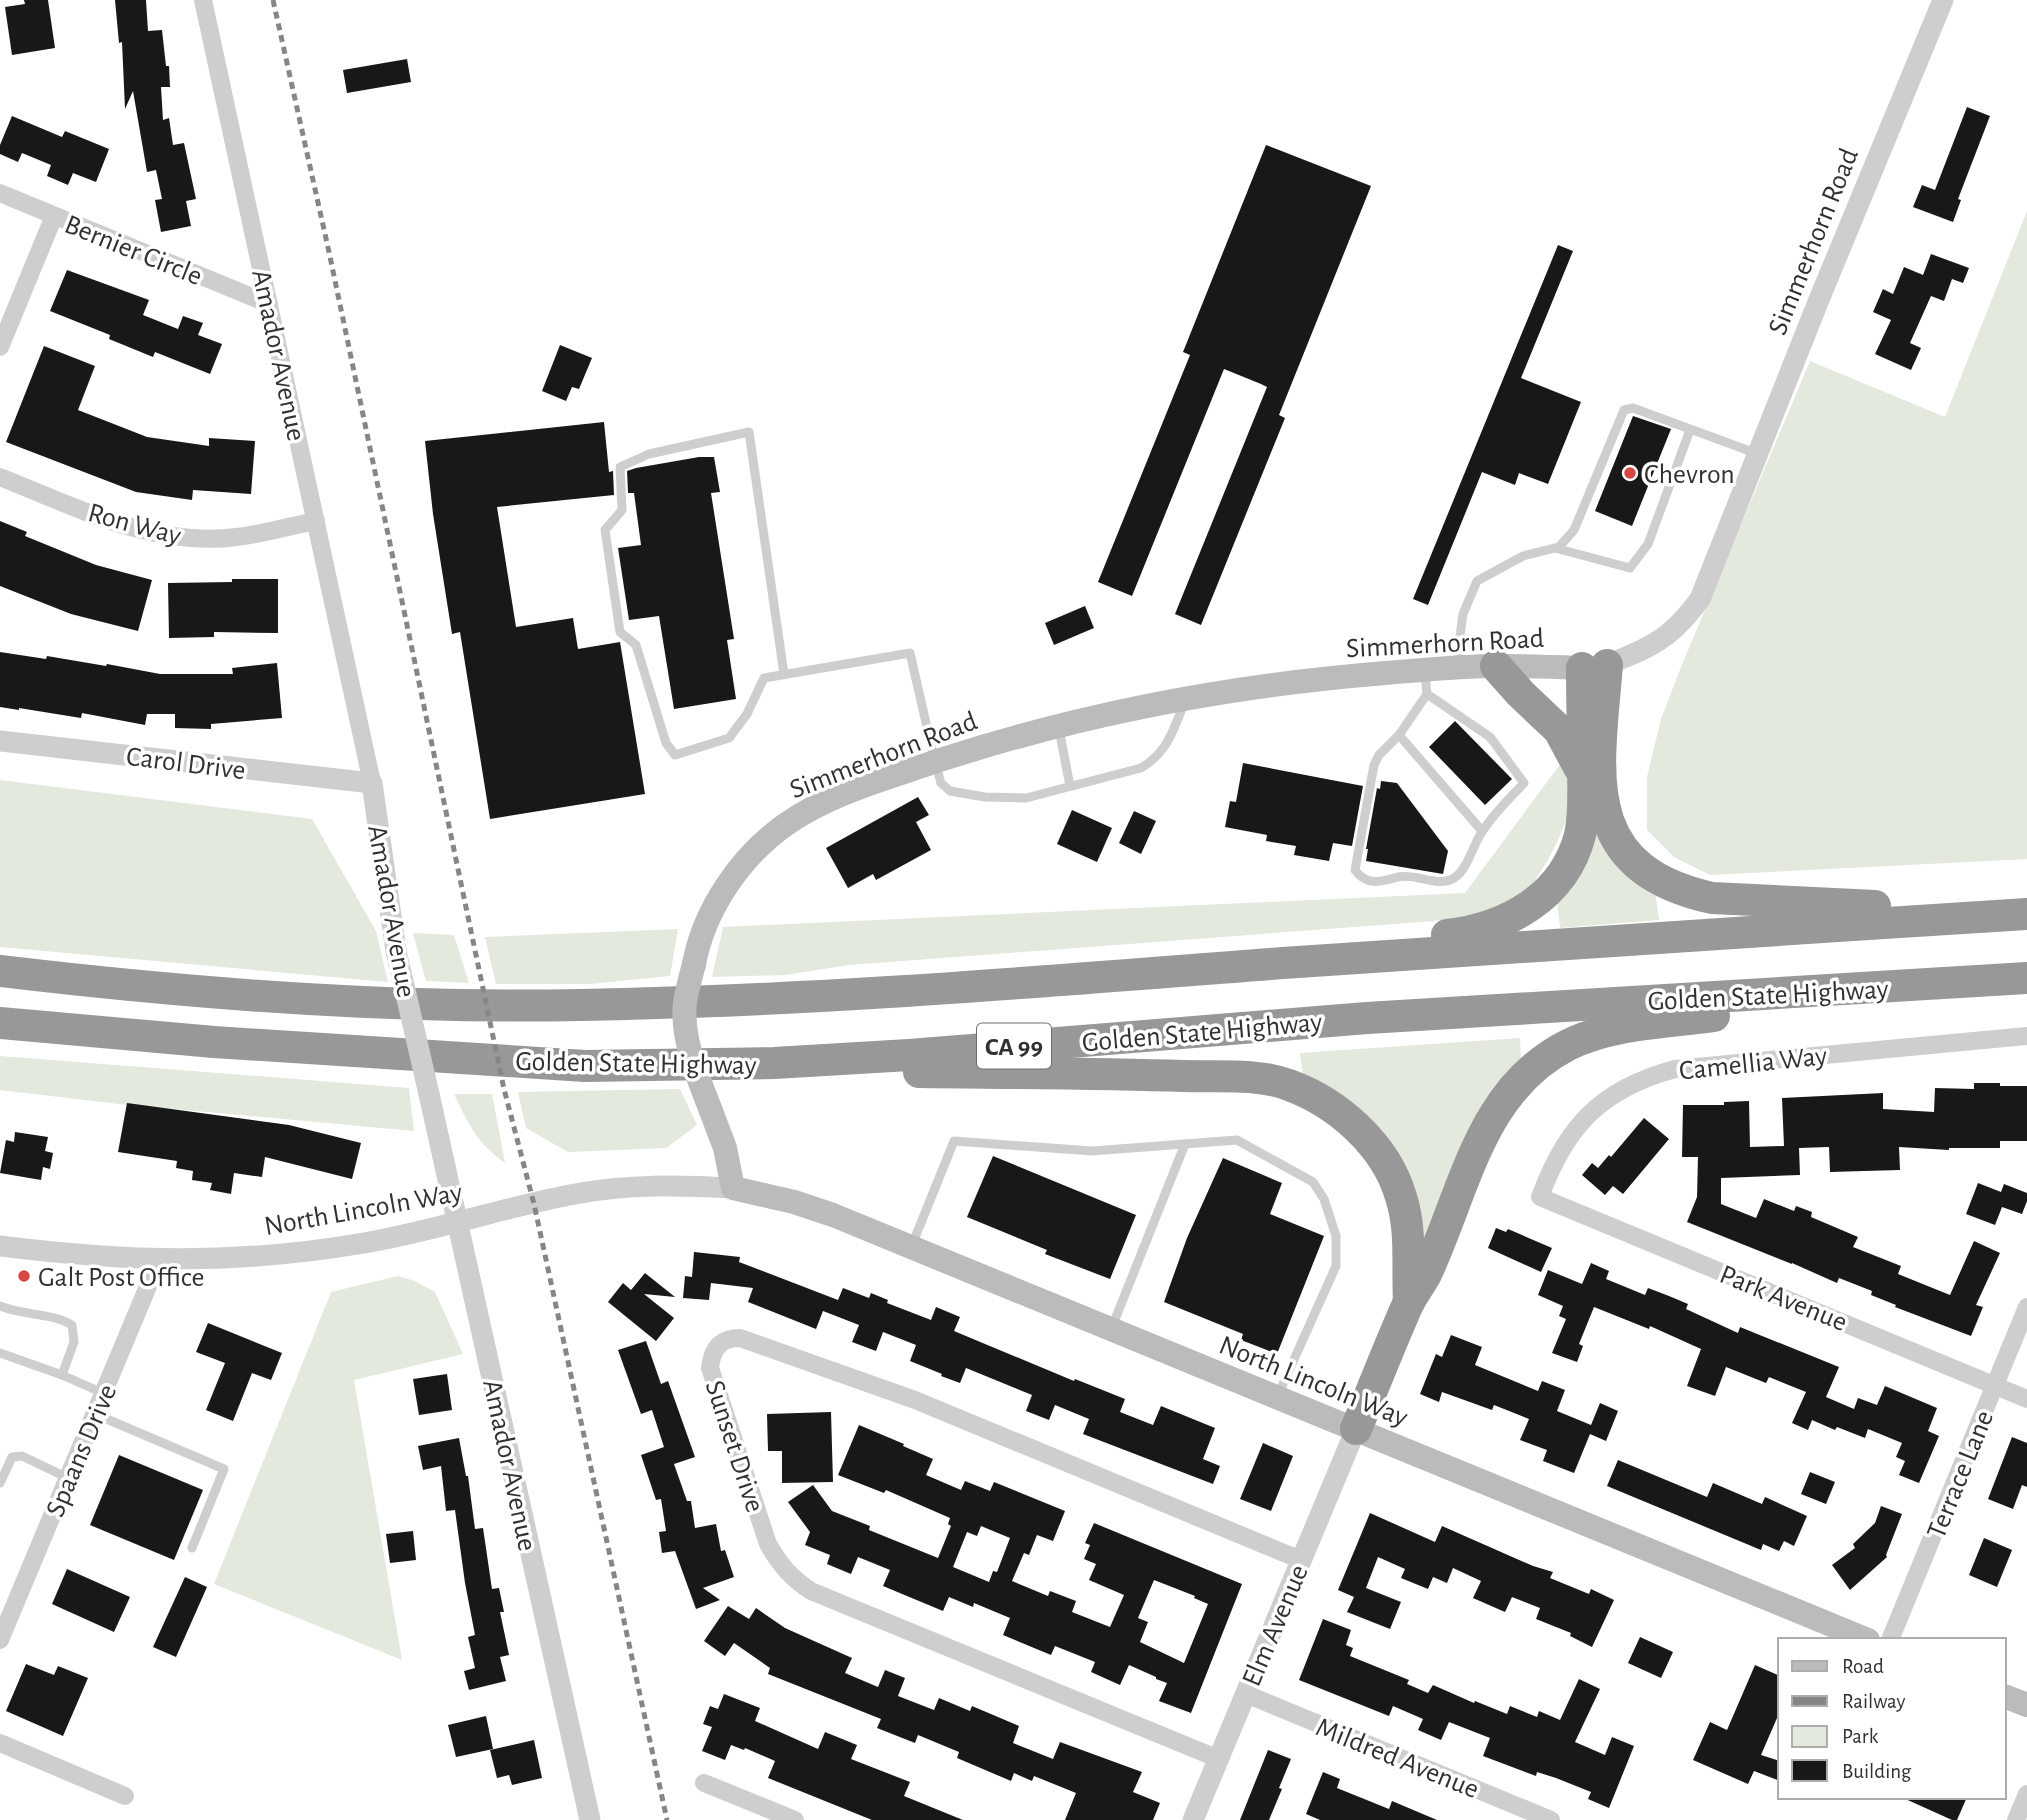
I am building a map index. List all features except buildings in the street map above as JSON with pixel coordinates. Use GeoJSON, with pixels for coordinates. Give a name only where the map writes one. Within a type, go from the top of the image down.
{"type":"FeatureCollection","features":[{"type":"Feature","properties":{"kind":"highway"},"geometry":{"type":"LineString","coordinates":[[1496,666],[1559,730],[1583,777]]}},
{"type":"Feature","properties":{"kind":"highway"},"geometry":{"type":"LineString","coordinates":[[1285,963],[1484,929],[1519,915],[1536,903],[1556,882],[1570,861],[1580,835],[1584,806],[1583,777],[1595,667]]}},
{"type":"Feature","properties":{"kind":"highway"},"geometry":{"type":"LineString","coordinates":[[1595,667],[1599,772],[1606,820],[1616,841],[1639,865],[1663,883],[1686,893],[1731,901],[2027,913]]}},
{"type":"Feature","properties":{"kind":"highway","name":"Golden State Highway"},"geometry":{"type":"LineString","coordinates":[[0,971],[340,1001],[442,1005],[578,1005],[804,998],[2027,913]]}},
{"type":"Feature","properties":{"kind":"highway","name":"Golden State Highway"},"geometry":{"type":"LineString","coordinates":[[0,1023],[214,1042],[584,1066],[774,1063],[909,1055],[1367,1018],[2027,978]]}},
{"type":"Feature","properties":{"kind":"highway"},"geometry":{"type":"LineString","coordinates":[[1356,1429],[1409,1303],[1425,1276],[1489,1121],[1524,1075],[1546,1058],[1570,1044],[1611,1031],[1941,984]]}},
{"type":"Feature","properties":{"kind":"highway"},"geometry":{"type":"LineString","coordinates":[[774,1063],[910,1072],[1257,1078],[1286,1083],[1311,1094],[1355,1124],[1391,1173],[1401,1195],[1406,1219],[1409,1243],[1409,1303]]}},
{"type":"Feature","properties":{"kind":"main road","name":"Simmerhorn Road"},"geometry":{"type":"LineString","coordinates":[[733,1188],[725,1148],[694,1065],[686,1032],[685,1003],[698,943],[708,920],[732,879],[755,850],[783,827],[825,802],[935,762],[1098,715],[1188,698],[1320,679],[1426,682],[1456,667],[1595,667]]}},
{"type":"Feature","properties":{"kind":"main road","name":"North Lincoln Way"},"geometry":{"type":"LineString","coordinates":[[733,1188],[833,1214],[1863,1638]]}},
{"type":"Feature","properties":{"kind":"main road"},"geometry":{"type":"LineString","coordinates":[[2006,1697],[2027,1705]]}},
{"type":"Feature","properties":{"kind":"street","name":"Amador Avenue"},"geometry":{"type":"LineString","coordinates":[[203,0],[372,783],[396,951],[590,1820]]}},
{"type":"Feature","properties":{"kind":"street","name":"Simmerhorn Road"},"geometry":{"type":"LineString","coordinates":[[1595,667],[1649,648],[1671,633],[1684,621],[1704,591],[1943,0]]}},
{"type":"Feature","properties":{"kind":"street","name":"Bernier Circle"},"geometry":{"type":"LineString","coordinates":[[0,193],[269,304]]}},
{"type":"Feature","properties":{"kind":"street"},"geometry":{"type":"LineString","coordinates":[[0,347],[54,216]]}},
{"type":"Feature","properties":{"kind":"street","name":"Ron Way"},"geometry":{"type":"LineString","coordinates":[[0,477],[147,533],[196,539],[237,537],[316,521]]}},
{"type":"Feature","properties":{"kind":"street","name":"Carol Drive"},"geometry":{"type":"LineString","coordinates":[[0,741],[372,783]]}},
{"type":"Feature","properties":{"kind":"street","name":"Camellia Way"},"geometry":{"type":"LineString","coordinates":[[1540,1197],[1551,1167],[1566,1140],[1585,1117],[1624,1088],[1652,1075],[1675,1069],[2027,1036]]}},
{"type":"Feature","properties":{"kind":"street","name":"North Lincoln Way"},"geometry":{"type":"LineString","coordinates":[[0,1246],[65,1254],[159,1260],[243,1259],[314,1251],[458,1223],[573,1194],[614,1188],[656,1185],[733,1188]]}},
{"type":"Feature","properties":{"kind":"street","name":"Park Avenue"},"geometry":{"type":"LineString","coordinates":[[1540,1197],[2027,1399]]}},
{"type":"Feature","properties":{"kind":"street","name":"Spaans Drive"},"geometry":{"type":"LineString","coordinates":[[0,1640],[159,1260]]}},
{"type":"Feature","properties":{"kind":"street","name":"Terrace Lane"},"geometry":{"type":"LineString","coordinates":[[1891,1638],[2027,1307]]}},
{"type":"Feature","properties":{"kind":"street","name":"Sunset Drive"},"geometry":{"type":"LineString","coordinates":[[1219,1759],[811,1591],[796,1581],[780,1565],[768,1544],[710,1368],[711,1354],[719,1343],[740,1338],[867,1382],[1301,1560]]}},
{"type":"Feature","properties":{"kind":"street","name":"Elm Avenue"},"geometry":{"type":"LineString","coordinates":[[1193,1820],[1356,1429]]}},
{"type":"Feature","properties":{"kind":"street","name":"Mildred Avenue"},"geometry":{"type":"LineString","coordinates":[[1246,1694],[1551,1820]]}},
{"type":"Feature","properties":{"kind":"street"},"geometry":{"type":"LineString","coordinates":[[0,1743],[125,1796]]}},
{"type":"Feature","properties":{"kind":"street"},"geometry":{"type":"LineString","coordinates":[[704,1783],[795,1820]]}},
{"type":"Feature","properties":{"kind":"street"},"geometry":{"type":"LineString","coordinates":[[2016,1820],[2027,1794]]}},
{"type":"Feature","properties":{"kind":"lane"},"geometry":{"type":"LineString","coordinates":[[1555,548],[1574,530],[1624,410],[1633,408],[1758,454]]}},
{"type":"Feature","properties":{"kind":"lane"},"geometry":{"type":"LineString","coordinates":[[1456,667],[1463,614],[1477,581],[1523,556],[1555,548],[1629,568],[1648,544],[1690,430]]}},
{"type":"Feature","properties":{"kind":"lane"},"geometry":{"type":"LineString","coordinates":[[784,674],[749,432],[649,454],[620,467],[622,510],[605,530],[620,632],[636,645],[666,743],[675,755],[729,738],[747,714],[764,678],[910,653],[935,762],[944,788],[985,796],[1026,798],[1141,768],[1157,758],[1166,745],[1188,698]]}},
{"type":"Feature","properties":{"kind":"lane"},"geometry":{"type":"LineString","coordinates":[[1426,682],[1490,737],[1524,783],[1482,831],[1458,877],[1435,881],[1412,876],[1373,883],[1360,877],[1355,870],[1374,765],[1379,755],[1399,735],[1426,682]]}},
{"type":"Feature","properties":{"kind":"lane"},"geometry":{"type":"LineString","coordinates":[[1058,726],[1070,786]]}},
{"type":"Feature","properties":{"kind":"lane"},"geometry":{"type":"LineString","coordinates":[[1399,735],[1482,831]]}},
{"type":"Feature","properties":{"kind":"lane"},"geometry":{"type":"LineString","coordinates":[[911,1247],[954,1141],[1091,1151],[1237,1140],[1313,1182],[1324,1199],[1336,1236],[1336,1266],[1277,1397]]}},
{"type":"Feature","properties":{"kind":"lane"},"geometry":{"type":"LineString","coordinates":[[1111,1329],[1185,1144]]}},
{"type":"Feature","properties":{"kind":"lane"},"geometry":{"type":"LineString","coordinates":[[0,1306],[13,1311],[64,1320],[72,1325],[74,1342],[62,1375]]}},
{"type":"Feature","properties":{"kind":"lane"},"geometry":{"type":"LineString","coordinates":[[0,1353],[103,1393]]}},
{"type":"Feature","properties":{"kind":"lane"},"geometry":{"type":"LineString","coordinates":[[95,1414],[224,1469],[192,1548]]}},
{"type":"Feature","properties":{"kind":"lane"},"geometry":{"type":"LineString","coordinates":[[0,1483],[12,1457],[22,1457],[68,1478]]}},
{"type":"Feature","properties":{"kind":"green space"},"geometry":{"type":"Polygon","coordinates":[[[2027,211],[2027,859],[1710,875],[1674,857],[1647,830],[1647,777],[1661,719],[1810,361],[1945,417],[2027,211]]]}},
{"type":"Feature","properties":{"kind":"green space"},"geometry":{"type":"Polygon","coordinates":[[[1561,763],[1571,794],[1570,804],[1562,831],[1540,873],[1525,892],[1510,902],[1460,919],[849,965],[785,975],[712,977],[723,927],[1465,893],[1561,763]]]}},
{"type":"Feature","properties":{"kind":"green space"},"geometry":{"type":"Polygon","coordinates":[[[0,780],[312,819],[376,931],[388,982],[0,947],[0,780]]]}},
{"type":"Feature","properties":{"kind":"green space"},"geometry":{"type":"Polygon","coordinates":[[[1597,826],[1655,890],[1659,920],[1560,928],[1557,900],[1597,826]]]}},
{"type":"Feature","properties":{"kind":"green space"},"geometry":{"type":"Polygon","coordinates":[[[678,929],[670,976],[590,984],[496,984],[485,937],[678,929]]]}},
{"type":"Feature","properties":{"kind":"green space"},"geometry":{"type":"Polygon","coordinates":[[[413,933],[454,935],[469,983],[426,981],[413,933]]]}},
{"type":"Feature","properties":{"kind":"green space"},"geometry":{"type":"Polygon","coordinates":[[[1520,1038],[1521,1061],[1419,1259],[1415,1202],[1303,1077],[1300,1053],[1520,1038]]]}},
{"type":"Feature","properties":{"kind":"green space"},"geometry":{"type":"Polygon","coordinates":[[[0,1056],[409,1088],[414,1131],[119,1104],[0,1090],[0,1056]]]}},
{"type":"Feature","properties":{"kind":"green space"},"geometry":{"type":"Polygon","coordinates":[[[680,1089],[697,1125],[666,1148],[568,1152],[526,1128],[518,1092],[680,1089]]]}},
{"type":"Feature","properties":{"kind":"green space"},"geometry":{"type":"Polygon","coordinates":[[[454,1094],[492,1094],[505,1163],[487,1148],[475,1133],[454,1094]]]}},
{"type":"Feature","properties":{"kind":"green space"},"geometry":{"type":"Polygon","coordinates":[[[398,1276],[415,1281],[435,1292],[463,1354],[354,1380],[402,1660],[214,1584],[331,1292],[398,1276]]]}},
{"type":"Feature","properties":{"kind":"railway"},"geometry":{"type":"LineString","coordinates":[[273,0],[329,252],[504,1089],[534,1204],[667,1820]]}},
{"type":"Feature","properties":{"kind":"place","name":"Chevron"},"geometry":{"type":"Point","coordinates":[1630,473]}},
{"type":"Feature","properties":{"kind":"place","name":"Galt Post Office"},"geometry":{"type":"Point","coordinates":[24,1276]}}]}
